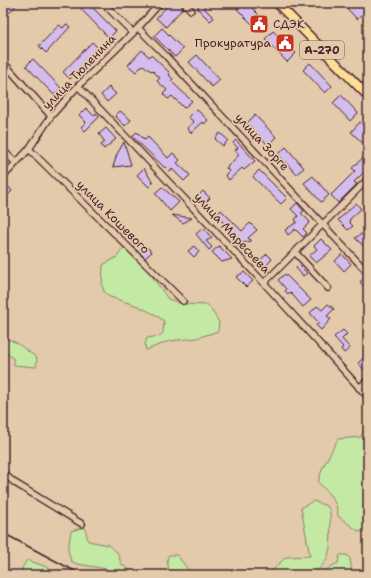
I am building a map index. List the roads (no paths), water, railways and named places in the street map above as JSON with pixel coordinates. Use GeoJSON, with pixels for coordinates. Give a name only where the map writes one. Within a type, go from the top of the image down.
{"type":"FeatureCollection","features":[{"type":"Feature","properties":{"kind":"highway","name":"А-270"},"geometry":{"type":"LineString","coordinates":[[277,3],[368,96]]}},
{"type":"Feature","properties":{"kind":"street"},"geometry":{"type":"LineString","coordinates":[[103,3],[133,33]]}},
{"type":"Feature","properties":{"kind":"street","name":"улица Тюленина"},"geometry":{"type":"LineString","coordinates":[[3,177],[29,149],[51,116],[78,86],[138,28],[160,3]]}},
{"type":"Feature","properties":{"kind":"street"},"geometry":{"type":"LineString","coordinates":[[184,3],[191,10]]}},
{"type":"Feature","properties":{"kind":"street","name":"улица Зорге"},"geometry":{"type":"LineString","coordinates":[[138,28],[368,273]]}},
{"type":"Feature","properties":{"kind":"street"},"geometry":{"type":"LineString","coordinates":[[3,62],[51,116]]}},
{"type":"Feature","properties":{"kind":"street","name":"улица Маресьева"},"geometry":{"type":"LineString","coordinates":[[78,86],[264,282],[368,397]]}},
{"type":"Feature","properties":{"kind":"street","name":"улица Кошевого"},"geometry":{"type":"LineString","coordinates":[[29,149],[183,301]]}},
{"type":"Feature","properties":{"kind":"street"},"geometry":{"type":"LineString","coordinates":[[3,150],[16,163]]}},
{"type":"Feature","properties":{"kind":"street"},"geometry":{"type":"LineString","coordinates":[[264,282],[368,179]]}},
{"type":"Feature","properties":{"kind":"street"},"geometry":{"type":"LineString","coordinates":[[295,252],[328,288]]}},
{"type":"Feature","properties":{"kind":"street"},"geometry":{"type":"LineString","coordinates":[[359,388],[368,380]]}},
{"type":"Feature","properties":{"kind":"street"},"geometry":{"type":"LineString","coordinates":[[3,473],[15,483],[82,524]]}},
{"type":"Feature","properties":{"kind":"railway"},"geometry":{"type":"LineString","coordinates":[[3,533],[82,575]]}},
{"type":"Feature","properties":{"kind":"place","name":"СДЭК"},"geometry":{"type":"Point","coordinates":[259,24]}},
{"type":"Feature","properties":{"kind":"place","name":"Прокуратура"},"geometry":{"type":"Point","coordinates":[285,43]}}]}
